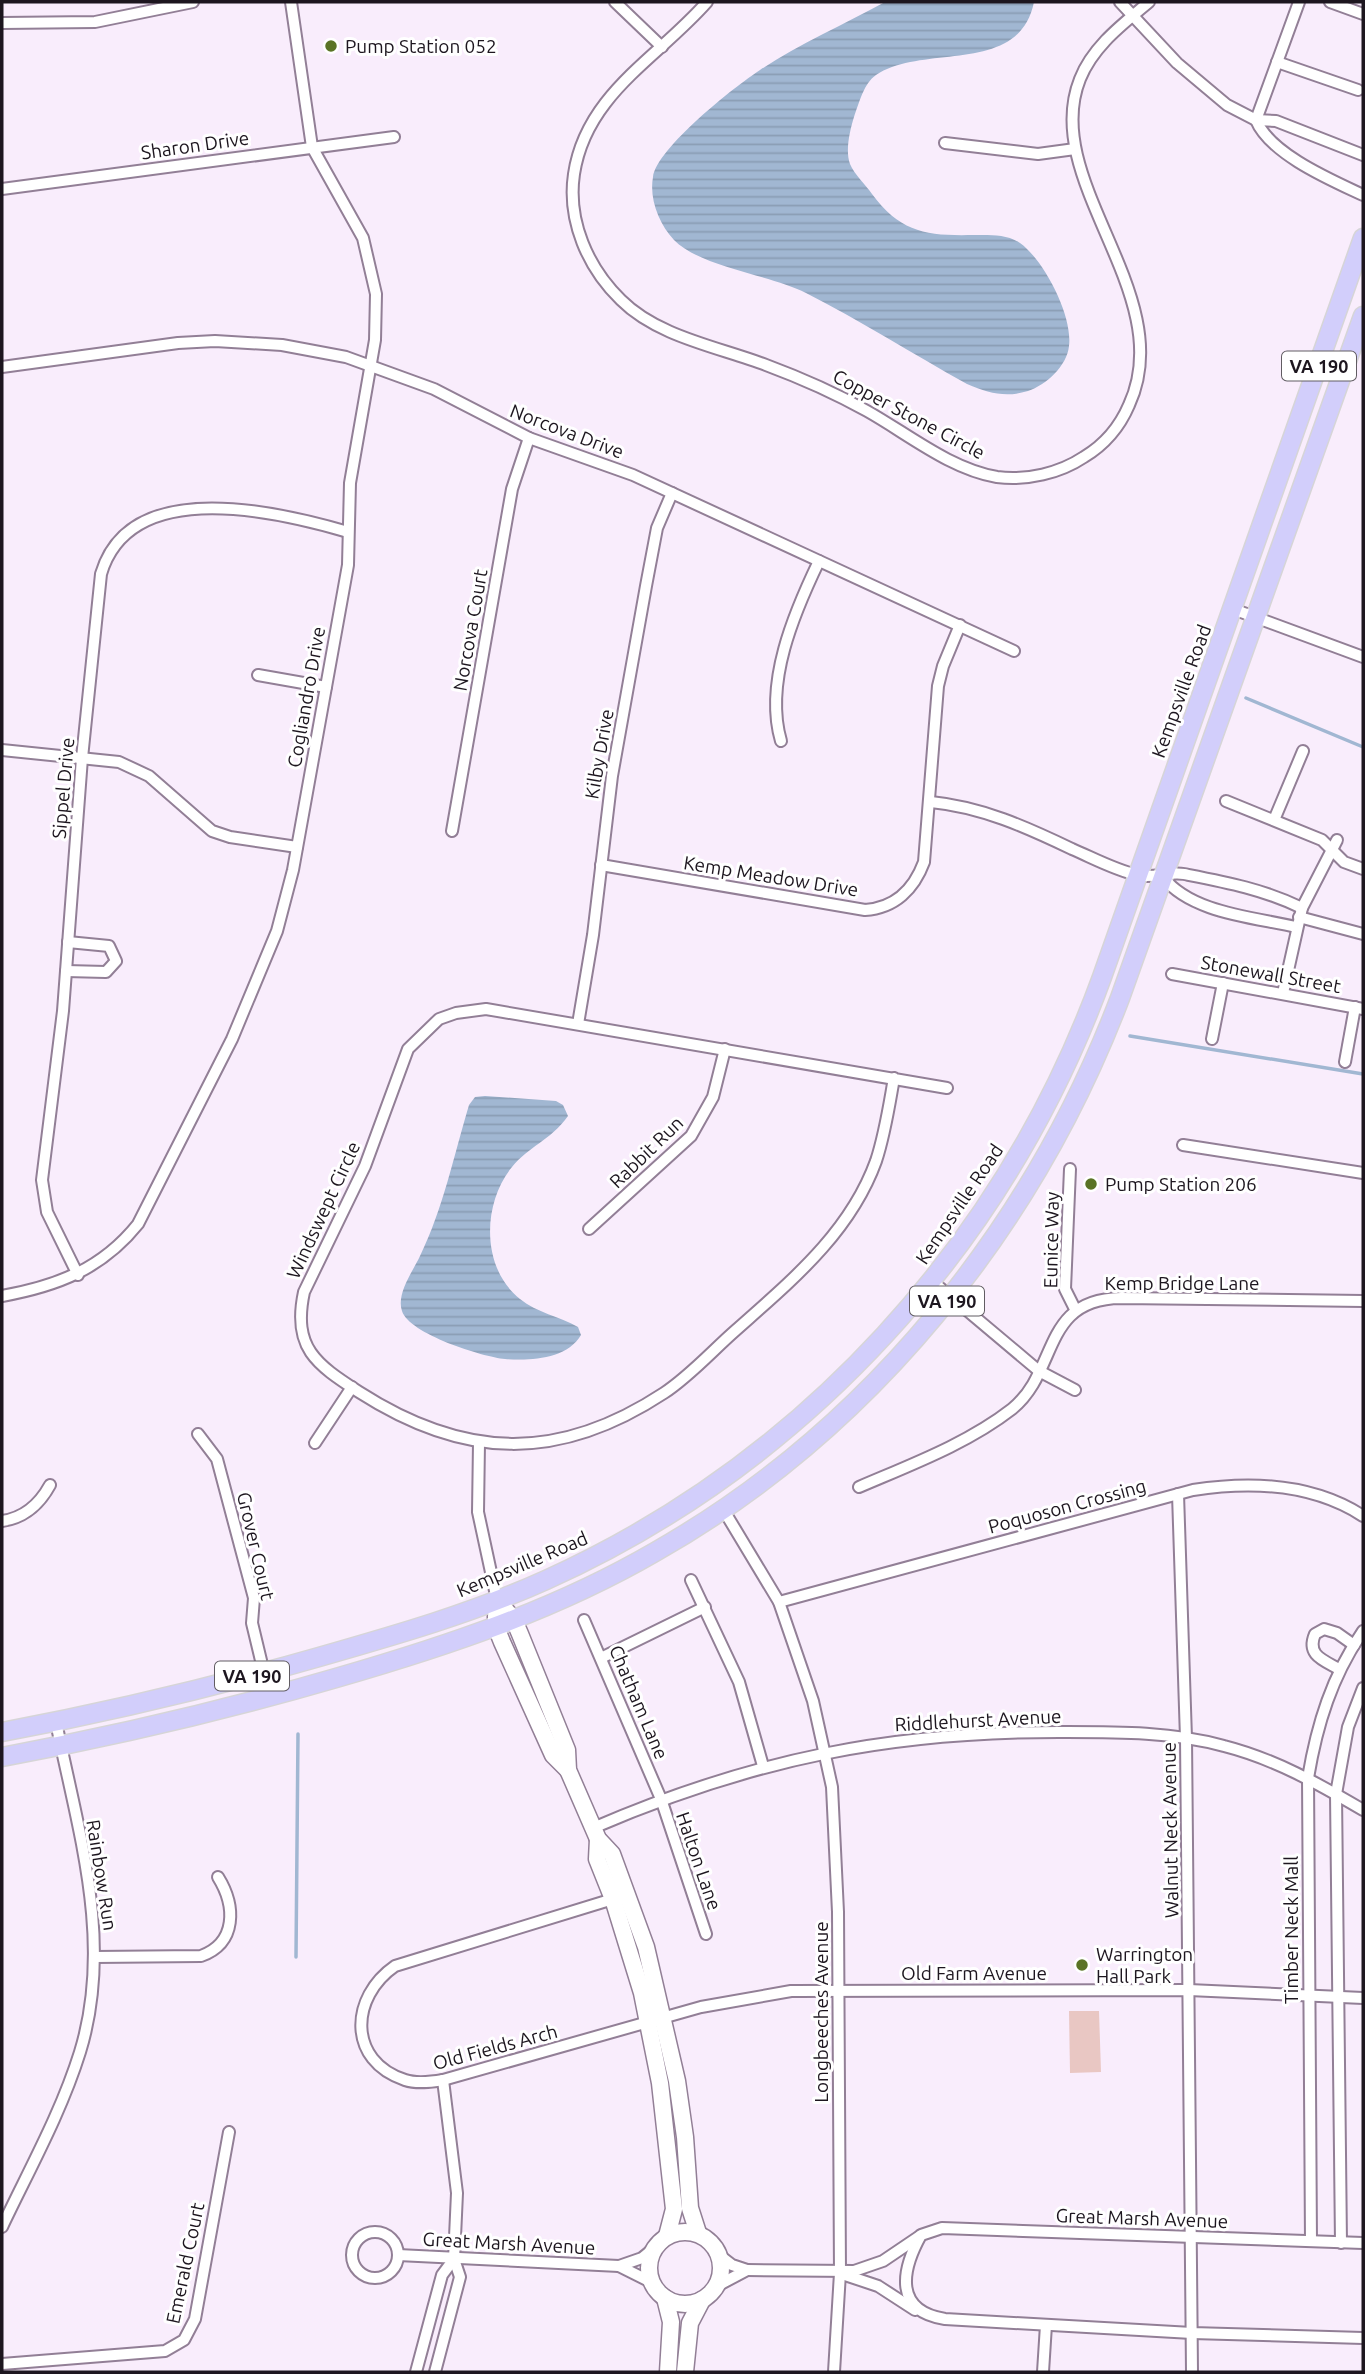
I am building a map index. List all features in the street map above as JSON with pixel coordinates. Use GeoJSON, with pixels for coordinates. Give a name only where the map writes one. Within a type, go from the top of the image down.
{"type":"FeatureCollection","features":[{"type":"Feature","properties":{"kind":"main road","name":"Kempsville Road"},"geometry":{"type":"LineString","coordinates":[[2,1732],[56,1722],[264,1673],[398,1634],[497,1600],[618,1545],[687,1504],[752,1458],[841,1381],[932,1281],[993,1198],[1051,1095],[1089,1011],[1363,238]]}},
{"type":"Feature","properties":{"kind":"main road","name":"VA 190"},"geometry":{"type":"LineString","coordinates":[[2,1757],[61,1746],[300,1688],[514,1620],[620,1571],[723,1509],[771,1475],[861,1396],[950,1297],[1018,1204],[1068,1117],[1110,1026],[1363,316]]}},
{"type":"Feature","properties":{"kind":"street"},"geometry":{"type":"LineString","coordinates":[[2,23],[95,22],[193,2]]}},
{"type":"Feature","properties":{"kind":"street","name":"Cogliandro Drive"},"geometry":{"type":"LineString","coordinates":[[2,1296],[44,1287],[78,1275],[114,1250],[138,1224],[265,966],[285,904],[348,565],[350,483],[377,322],[372,268],[353,216],[312,147],[291,2]]}},
{"type":"Feature","properties":{"kind":"street"},"geometry":{"type":"LineString","coordinates":[[615,2],[662,47]]}},
{"type":"Feature","properties":{"kind":"street","name":"Copper Stone Circle"},"geometry":{"type":"LineString","coordinates":[[707,2],[613,91],[600,108],[577,158],[573,182],[575,218],[589,258],[604,282],[622,302],[658,326],[808,382],[869,412],[961,465],[989,475],[1034,476],[1060,469],[1084,458],[1114,430],[1135,393],[1140,369],[1140,328],[1075,149],[1072,108],[1078,81],[1101,45],[1149,2]]}},
{"type":"Feature","properties":{"kind":"street"},"geometry":{"type":"LineString","coordinates":[[1119,2],[1202,86],[1256,120],[1276,121],[1363,155]]}},
{"type":"Feature","properties":{"kind":"street"},"geometry":{"type":"LineString","coordinates":[[1298,2],[1256,120],[1262,135],[1301,162],[1363,195]]}},
{"type":"Feature","properties":{"kind":"street"},"geometry":{"type":"LineString","coordinates":[[1330,2],[1363,14]]}},
{"type":"Feature","properties":{"kind":"street"},"geometry":{"type":"LineString","coordinates":[[1277,62],[1359,90]]}},
{"type":"Feature","properties":{"kind":"street","name":"Sharon Drive"},"geometry":{"type":"LineString","coordinates":[[2,189],[394,136]]}},
{"type":"Feature","properties":{"kind":"street"},"geometry":{"type":"LineString","coordinates":[[945,143],[1038,154],[1075,149]]}},
{"type":"Feature","properties":{"kind":"street","name":"Norcova Drive"},"geometry":{"type":"LineString","coordinates":[[2,367],[178,343],[215,341],[282,345],[371,364],[435,389],[529,438],[601,463],[673,493],[1014,651]]}},
{"type":"Feature","properties":{"kind":"street","name":"Norcova Court"},"geometry":{"type":"LineString","coordinates":[[452,831],[512,489],[529,438]]}},
{"type":"Feature","properties":{"kind":"street","name":"Kilby Drive"},"geometry":{"type":"LineString","coordinates":[[578,1024],[593,935],[612,776],[652,551],[659,519],[673,493]]}},
{"type":"Feature","properties":{"kind":"street","name":"Sippel Drive"},"geometry":{"type":"LineString","coordinates":[[78,1275],[47,1212],[42,1180],[66,971],[82,758],[101,574],[106,558],[122,534],[142,521],[163,514],[216,510],[262,512],[348,532]]}},
{"type":"Feature","properties":{"kind":"street"},"geometry":{"type":"LineString","coordinates":[[781,741],[776,724],[776,704],[786,646],[796,612],[819,561]]}},
{"type":"Feature","properties":{"kind":"street"},"geometry":{"type":"LineString","coordinates":[[1233,609],[1363,657]]}},
{"type":"Feature","properties":{"kind":"street","name":"Kemp Meadow Drive"},"geometry":{"type":"LineString","coordinates":[[601,865],[874,909],[896,901],[919,876],[924,862],[931,802],[938,686],[960,625]]}},
{"type":"Feature","properties":{"kind":"street"},"geometry":{"type":"LineString","coordinates":[[258,675],[326,687]]}},
{"type":"Feature","properties":{"kind":"street"},"geometry":{"type":"LineString","coordinates":[[2,750],[119,762],[149,776],[212,831],[230,837],[297,847]]}},
{"type":"Feature","properties":{"kind":"street"},"geometry":{"type":"LineString","coordinates":[[1274,820],[1303,751]]}},
{"type":"Feature","properties":{"kind":"street"},"geometry":{"type":"LineString","coordinates":[[1226,801],[1334,845],[1344,862],[1363,869]]}},
{"type":"Feature","properties":{"kind":"street"},"geometry":{"type":"LineString","coordinates":[[931,802],[1005,818],[1137,876],[1163,877],[1181,873],[1212,882],[1229,882],[1252,887],[1299,917]]}},
{"type":"Feature","properties":{"kind":"street"},"geometry":{"type":"LineString","coordinates":[[1283,993],[1299,917],[1334,845]]}},
{"type":"Feature","properties":{"kind":"street"},"geometry":{"type":"LineString","coordinates":[[1163,877],[1176,893],[1237,915],[1299,917],[1363,934]]}},
{"type":"Feature","properties":{"kind":"street"},"geometry":{"type":"LineString","coordinates":[[66,971],[106,972],[116,961],[109,946],[68,942]]}},
{"type":"Feature","properties":{"kind":"street","name":"Stonewall Street"},"geometry":{"type":"LineString","coordinates":[[1172,974],[1359,1008]]}},
{"type":"Feature","properties":{"kind":"street"},"geometry":{"type":"LineString","coordinates":[[1212,1039],[1223,983]]}},
{"type":"Feature","properties":{"kind":"street"},"geometry":{"type":"LineString","coordinates":[[1345,1062],[1359,1008]]}},
{"type":"Feature","properties":{"kind":"street","name":"Windswept Circle"},"geometry":{"type":"LineString","coordinates":[[894,1078],[876,1161],[843,1223],[799,1273],[667,1391],[613,1424],[578,1436],[525,1444],[479,1443],[431,1431],[352,1387],[312,1357],[302,1337],[299,1315],[304,1292],[365,1166],[408,1049],[439,1019],[471,1010],[486,1009],[725,1049],[894,1078],[947,1088]]}},
{"type":"Feature","properties":{"kind":"street","name":"Rabbit Run"},"geometry":{"type":"LineString","coordinates":[[589,1229],[691,1136],[713,1097],[725,1049]]}},
{"type":"Feature","properties":{"kind":"street"},"geometry":{"type":"LineString","coordinates":[[1183,1145],[1363,1173]]}},
{"type":"Feature","properties":{"kind":"street","name":"Eunice Way"},"geometry":{"type":"LineString","coordinates":[[1070,1169],[1065,1289],[1076,1309]]}},
{"type":"Feature","properties":{"kind":"street"},"geometry":{"type":"LineString","coordinates":[[932,1281],[1039,1371],[1075,1390]]}},
{"type":"Feature","properties":{"kind":"street","name":"Kemp Bridge Lane"},"geometry":{"type":"LineString","coordinates":[[1076,1309],[1105,1298],[1363,1301]]}},
{"type":"Feature","properties":{"kind":"street"},"geometry":{"type":"LineString","coordinates":[[859,1487],[964,1439],[1013,1408],[1039,1371],[1051,1342],[1076,1309]]}},
{"type":"Feature","properties":{"kind":"street"},"geometry":{"type":"LineString","coordinates":[[315,1443],[352,1387]]}},
{"type":"Feature","properties":{"kind":"street","name":"Grover Court"},"geometry":{"type":"LineString","coordinates":[[198,1434],[217,1459],[254,1598],[252,1623],[264,1673]]}},
{"type":"Feature","properties":{"kind":"street"},"geometry":{"type":"LineString","coordinates":[[479,1443],[478,1512],[497,1600],[496,1627],[553,1755],[568,1770]]}},
{"type":"Feature","properties":{"kind":"street","name":"Poquoson Crossing"},"geometry":{"type":"LineString","coordinates":[[779,1602],[1178,1494],[1227,1485],[1262,1484],[1296,1489],[1330,1499],[1363,1516]]}},
{"type":"Feature","properties":{"kind":"street"},"geometry":{"type":"LineString","coordinates":[[2,1521],[20,1516],[32,1508],[50,1485]]}},
{"type":"Feature","properties":{"kind":"street","name":"Walnut Neck Avenue"},"geometry":{"type":"LineString","coordinates":[[1178,1494],[1186,1738],[1192,2372]]}},
{"type":"Feature","properties":{"kind":"street","name":"Longbeeches Avenue"},"geometry":{"type":"LineString","coordinates":[[723,1509],[779,1602],[797,1650],[826,1751],[836,1854],[840,2273],[834,2372]]}},
{"type":"Feature","properties":{"kind":"street"},"geometry":{"type":"LineString","coordinates":[[691,1580],[742,1691],[763,1766]]}},
{"type":"Feature","properties":{"kind":"street"},"geometry":{"type":"LineString","coordinates":[[497,1600],[514,1620],[567,1750],[568,1770],[596,1834],[612,1854],[642,1936],[656,2021],[674,2210],[667,2236]]}},
{"type":"Feature","properties":{"kind":"street"},"geometry":{"type":"LineString","coordinates":[[601,1658],[705,1607]]}},
{"type":"Feature","properties":{"kind":"street","name":"Chatham Lane"},"geometry":{"type":"LineString","coordinates":[[584,1620],[661,1799]]}},
{"type":"Feature","properties":{"kind":"street"},"geometry":{"type":"LineString","coordinates":[[1339,1669],[1315,1656],[1312,1650],[1315,1634],[1324,1629],[1337,1633],[1354,1645]]}},
{"type":"Feature","properties":{"kind":"street","name":"Timber Neck Mall"},"geometry":{"type":"LineString","coordinates":[[1311,2241],[1308,1778],[1322,1715],[1339,1669],[1363,1630]]}},
{"type":"Feature","properties":{"kind":"street"},"geometry":{"type":"LineString","coordinates":[[1341,2243],[1336,1794],[1348,1727],[1363,1688]]}},
{"type":"Feature","properties":{"kind":"street","name":"Rainbow Run"},"geometry":{"type":"LineString","coordinates":[[2,2227],[71,2078],[89,2018],[95,1957],[91,1892],[56,1722]]}},
{"type":"Feature","properties":{"kind":"street","name":"Riddlehurst Avenue"},"geometry":{"type":"LineString","coordinates":[[596,1834],[661,1799],[763,1766],[826,1751],[969,1735],[1102,1732],[1186,1738],[1259,1756],[1308,1778],[1363,1810]]}},
{"type":"Feature","properties":{"kind":"street","name":"Halton Lane"},"geometry":{"type":"LineString","coordinates":[[661,1799],[706,1934]]}},
{"type":"Feature","properties":{"kind":"street"},"geometry":{"type":"LineString","coordinates":[[596,1834],[597,1859],[677,2081],[685,2137],[690,2208],[698,2233]]}},
{"type":"Feature","properties":{"kind":"street"},"geometry":{"type":"LineString","coordinates":[[95,1957],[201,1956],[211,1952],[224,1941],[230,1925],[230,1901],[218,1877]]}},
{"type":"Feature","properties":{"kind":"street","name":"Old Fields Arch"},"geometry":{"type":"LineString","coordinates":[[613,1899],[411,1961],[381,1975],[370,1988],[360,2019],[369,2052],[379,2065],[400,2078],[425,2082],[443,2080],[746,1997],[837,1990]]}},
{"type":"Feature","properties":{"kind":"street","name":"Old Farm Avenue"},"geometry":{"type":"LineString","coordinates":[[837,1990],[1189,1990],[1363,1998]]}},
{"type":"Feature","properties":{"kind":"street"},"geometry":{"type":"LineString","coordinates":[[435,2372],[460,2277],[454,2259],[457,2193],[443,2080]]}},
{"type":"Feature","properties":{"kind":"street","name":"Emerald Court"},"geometry":{"type":"LineString","coordinates":[[2,2364],[165,2351],[184,2340],[195,2319],[229,2132]]}},
{"type":"Feature","properties":{"kind":"street","name":"Great Marsh Avenue"},"geometry":{"type":"LineString","coordinates":[[719,2255],[732,2265],[747,2270],[840,2273],[868,2268],[931,2230],[961,2227],[1191,2239],[1363,2244]]}},
{"type":"Feature","properties":{"kind":"street","name":"Great Marsh Avenue"},"geometry":{"type":"LineString","coordinates":[[377,2232],[392,2239],[398,2255],[392,2270],[377,2278],[369,2277],[356,2267],[352,2251],[361,2237],[377,2232]]}},
{"type":"Feature","properties":{"kind":"street"},"geometry":{"type":"LineString","coordinates":[[668,2372],[671,2322],[665,2298],[651,2282],[648,2265],[653,2249],[667,2236],[677,2232],[698,2233],[707,2238],[719,2255],[721,2276],[717,2286],[702,2300],[690,2323],[685,2372]]}},
{"type":"Feature","properties":{"kind":"street"},"geometry":{"type":"LineString","coordinates":[[921,2235],[907,2264],[906,2289],[911,2301],[924,2314]]}},
{"type":"Feature","properties":{"kind":"street","name":"Great Marsh Avenue"},"geometry":{"type":"LineString","coordinates":[[398,2255],[619,2266],[642,2258],[653,2249]]}},
{"type":"Feature","properties":{"kind":"street"},"geometry":{"type":"LineString","coordinates":[[416,2372],[442,2275],[454,2259]]}},
{"type":"Feature","properties":{"kind":"street","name":"Great Marsh Avenue"},"geometry":{"type":"LineString","coordinates":[[619,2266],[651,2282]]}},
{"type":"Feature","properties":{"kind":"street","name":"Great Marsh Avenue"},"geometry":{"type":"LineString","coordinates":[[717,2286],[747,2270]]}},
{"type":"Feature","properties":{"kind":"street","name":"Great Marsh Avenue"},"geometry":{"type":"LineString","coordinates":[[840,2273],[877,2286],[924,2314],[945,2319],[1192,2333],[1363,2338]]}},
{"type":"Feature","properties":{"kind":"street"},"geometry":{"type":"LineString","coordinates":[[665,2298],[683,2304],[702,2300]]}},
{"type":"Feature","properties":{"kind":"street"},"geometry":{"type":"LineString","coordinates":[[1043,2372],[1046,2325]]}},
{"type":"Feature","properties":{"kind":"shaded area"},"geometry":{"type":"Polygon","coordinates":[[[1069,2011],[1099,2011],[1101,2072],[1070,2073],[1069,2011]]]}},
{"type":"Feature","properties":{"kind":"water"},"geometry":{"type":"Polygon","coordinates":[[[885,2],[1034,2],[1025,25],[1010,40],[990,49],[896,66],[876,75],[868,83],[860,100],[848,147],[854,172],[883,207],[905,224],[929,233],[1010,238],[1020,243],[1038,262],[1062,305],[1069,346],[1064,361],[1054,374],[1028,391],[997,394],[967,384],[806,293],[701,257],[674,240],[656,211],[652,185],[658,165],[668,150],[698,119],[748,78],[774,61],[885,2]]]}},
{"type":"Feature","properties":{"kind":"water"},"geometry":{"type":"Polygon","coordinates":[[[475,1097],[556,1101],[563,1105],[568,1116],[554,1132],[512,1167],[502,1182],[491,1217],[492,1253],[507,1286],[527,1304],[578,1327],[581,1335],[575,1343],[548,1357],[505,1359],[465,1349],[418,1328],[402,1311],[403,1290],[435,1220],[469,1105],[475,1097]]]}},
{"type":"Feature","properties":{"kind":"waterway"},"geometry":{"type":"LineString","coordinates":[[1246,698],[1363,747]]}},
{"type":"Feature","properties":{"kind":"waterway"},"geometry":{"type":"LineString","coordinates":[[1130,1036],[1363,1074]]}},
{"type":"Feature","properties":{"kind":"waterway"},"geometry":{"type":"LineString","coordinates":[[296,1957],[298,1734]]}},
{"type":"Feature","properties":{"kind":"place","name":"Pump Station 052"},"geometry":{"type":"Point","coordinates":[331,46]}},
{"type":"Feature","properties":{"kind":"place","name":"Pump Station 206"},"geometry":{"type":"Point","coordinates":[1091,1184]}},
{"type":"Feature","properties":{"kind":"place","name":"Warrington Hall Park"},"geometry":{"type":"Point","coordinates":[1082,1965]}}]}
